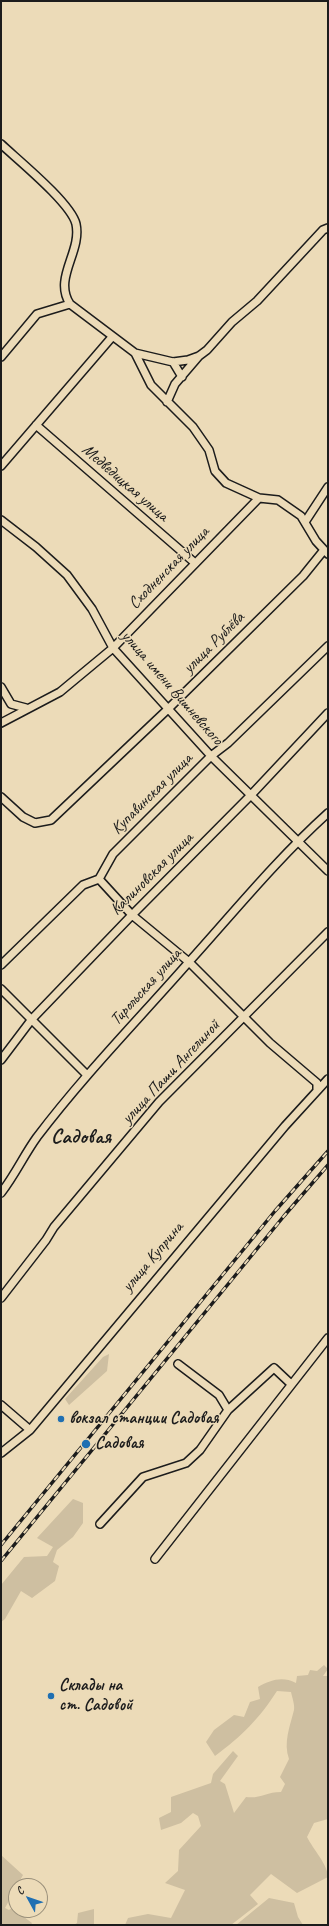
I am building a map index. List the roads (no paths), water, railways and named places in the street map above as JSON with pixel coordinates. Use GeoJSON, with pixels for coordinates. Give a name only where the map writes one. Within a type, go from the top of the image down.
{"type":"FeatureCollection","features":[{"type":"Feature","properties":{"kind":"street"},"geometry":{"type":"LineString","coordinates":[[1,144],[57,198],[70,212],[76,224],[77,235],[75,246],[64,284],[64,295],[70,304],[135,353],[173,362],[188,360],[199,356]]}},
{"type":"Feature","properties":{"kind":"street"},"geometry":{"type":"LineString","coordinates":[[167,402],[170,392],[199,356],[207,350],[232,322],[256,301],[325,229],[328,222]]}},
{"type":"Feature","properties":{"kind":"street"},"geometry":{"type":"LineString","coordinates":[[1,357],[37,314],[70,304]]}},
{"type":"Feature","properties":{"kind":"street"},"geometry":{"type":"LineString","coordinates":[[1,466],[112,337]]}},
{"type":"Feature","properties":{"kind":"street"},"geometry":{"type":"LineString","coordinates":[[135,353],[151,385],[193,427],[209,450],[215,471],[226,483],[258,498],[278,500],[301,516],[316,541],[326,552]]}},
{"type":"Feature","properties":{"kind":"street"},"geometry":{"type":"LineString","coordinates":[[173,362],[182,377]]}},
{"type":"Feature","properties":{"kind":"street","name":"Медведицкая улица"},"geometry":{"type":"LineString","coordinates":[[36,426],[195,563]]}},
{"type":"Feature","properties":{"kind":"street"},"geometry":{"type":"LineString","coordinates":[[305,522],[328,487]]}},
{"type":"Feature","properties":{"kind":"street","name":"Сходненская улица"},"geometry":{"type":"LineString","coordinates":[[1,723],[60,692],[113,648],[258,498]]}},
{"type":"Feature","properties":{"kind":"street","name":"улица имени Вишневского"},"geometry":{"type":"LineString","coordinates":[[1,520],[36,547],[67,575],[92,609],[113,648],[211,756],[328,871]]}},
{"type":"Feature","properties":{"kind":"street","name":"улица Рублёва"},"geometry":{"type":"LineString","coordinates":[[1,797],[10,807],[35,823],[51,820],[168,709],[326,552]]}},
{"type":"Feature","properties":{"kind":"street","name":"Купавинская улица"},"geometry":{"type":"LineString","coordinates":[[99,879],[113,854],[211,756],[228,743],[328,646]]}},
{"type":"Feature","properties":{"kind":"street"},"geometry":{"type":"LineString","coordinates":[[1,687],[11,704],[27,708]]}},
{"type":"Feature","properties":{"kind":"street","name":"Калиновская улица"},"geometry":{"type":"LineString","coordinates":[[1,1060],[32,1019],[328,714]]}},
{"type":"Feature","properties":{"kind":"street","name":"Тирольская улица"},"geometry":{"type":"LineString","coordinates":[[1,1193],[36,1139],[86,1074],[189,962],[254,887],[297,841],[328,813]]}},
{"type":"Feature","properties":{"kind":"street"},"geometry":{"type":"LineString","coordinates":[[1,965],[83,885],[99,879],[132,915],[189,962],[270,1043],[317,1083],[317,1090]]}},
{"type":"Feature","properties":{"kind":"street","name":"улица Паши Ангелиной"},"geometry":{"type":"LineString","coordinates":[[1,1298],[46,1240],[54,1227],[159,1102],[328,932]]}},
{"type":"Feature","properties":{"kind":"street"},"geometry":{"type":"LineString","coordinates":[[1,989],[86,1074]]}},
{"type":"Feature","properties":{"kind":"street","name":"улица Куприна"},"geometry":{"type":"LineString","coordinates":[[1,1453],[30,1430],[214,1208],[328,1079]]}},
{"type":"Feature","properties":{"kind":"street"},"geometry":{"type":"LineString","coordinates":[[155,1559],[328,1338]]}},
{"type":"Feature","properties":{"kind":"street"},"geometry":{"type":"LineString","coordinates":[[178,1364],[219,1395],[228,1410]]}},
{"type":"Feature","properties":{"kind":"street"},"geometry":{"type":"LineString","coordinates":[[100,1524],[143,1477],[186,1463],[200,1450],[228,1410],[274,1368],[291,1384]]}},
{"type":"Feature","properties":{"kind":"street"},"geometry":{"type":"LineString","coordinates":[[1,1404],[30,1430]]}},
{"type":"Feature","properties":{"kind":"railway"},"geometry":{"type":"LineString","coordinates":[[1,1545],[275,1211],[328,1151]]}},
{"type":"Feature","properties":{"kind":"railway"},"geometry":{"type":"LineString","coordinates":[[1,1561],[284,1216],[328,1165]]}},
{"type":"Feature","properties":{"kind":"place","name":"вокзал станции Садовая"},"geometry":{"type":"Point","coordinates":[61,1419]}},
{"type":"Feature","properties":{"kind":"place","name":"Садовая"},"geometry":{"type":"Point","coordinates":[86,1444]}},
{"type":"Feature","properties":{"kind":"place","name":"Склады на ст. Садовой"},"geometry":{"type":"Point","coordinates":[51,1696]}},
{"type":"Feature","properties":{"kind":"district","name":"Садовая"},"geometry":{"type":"Point","coordinates":[81,1137]}}]}
